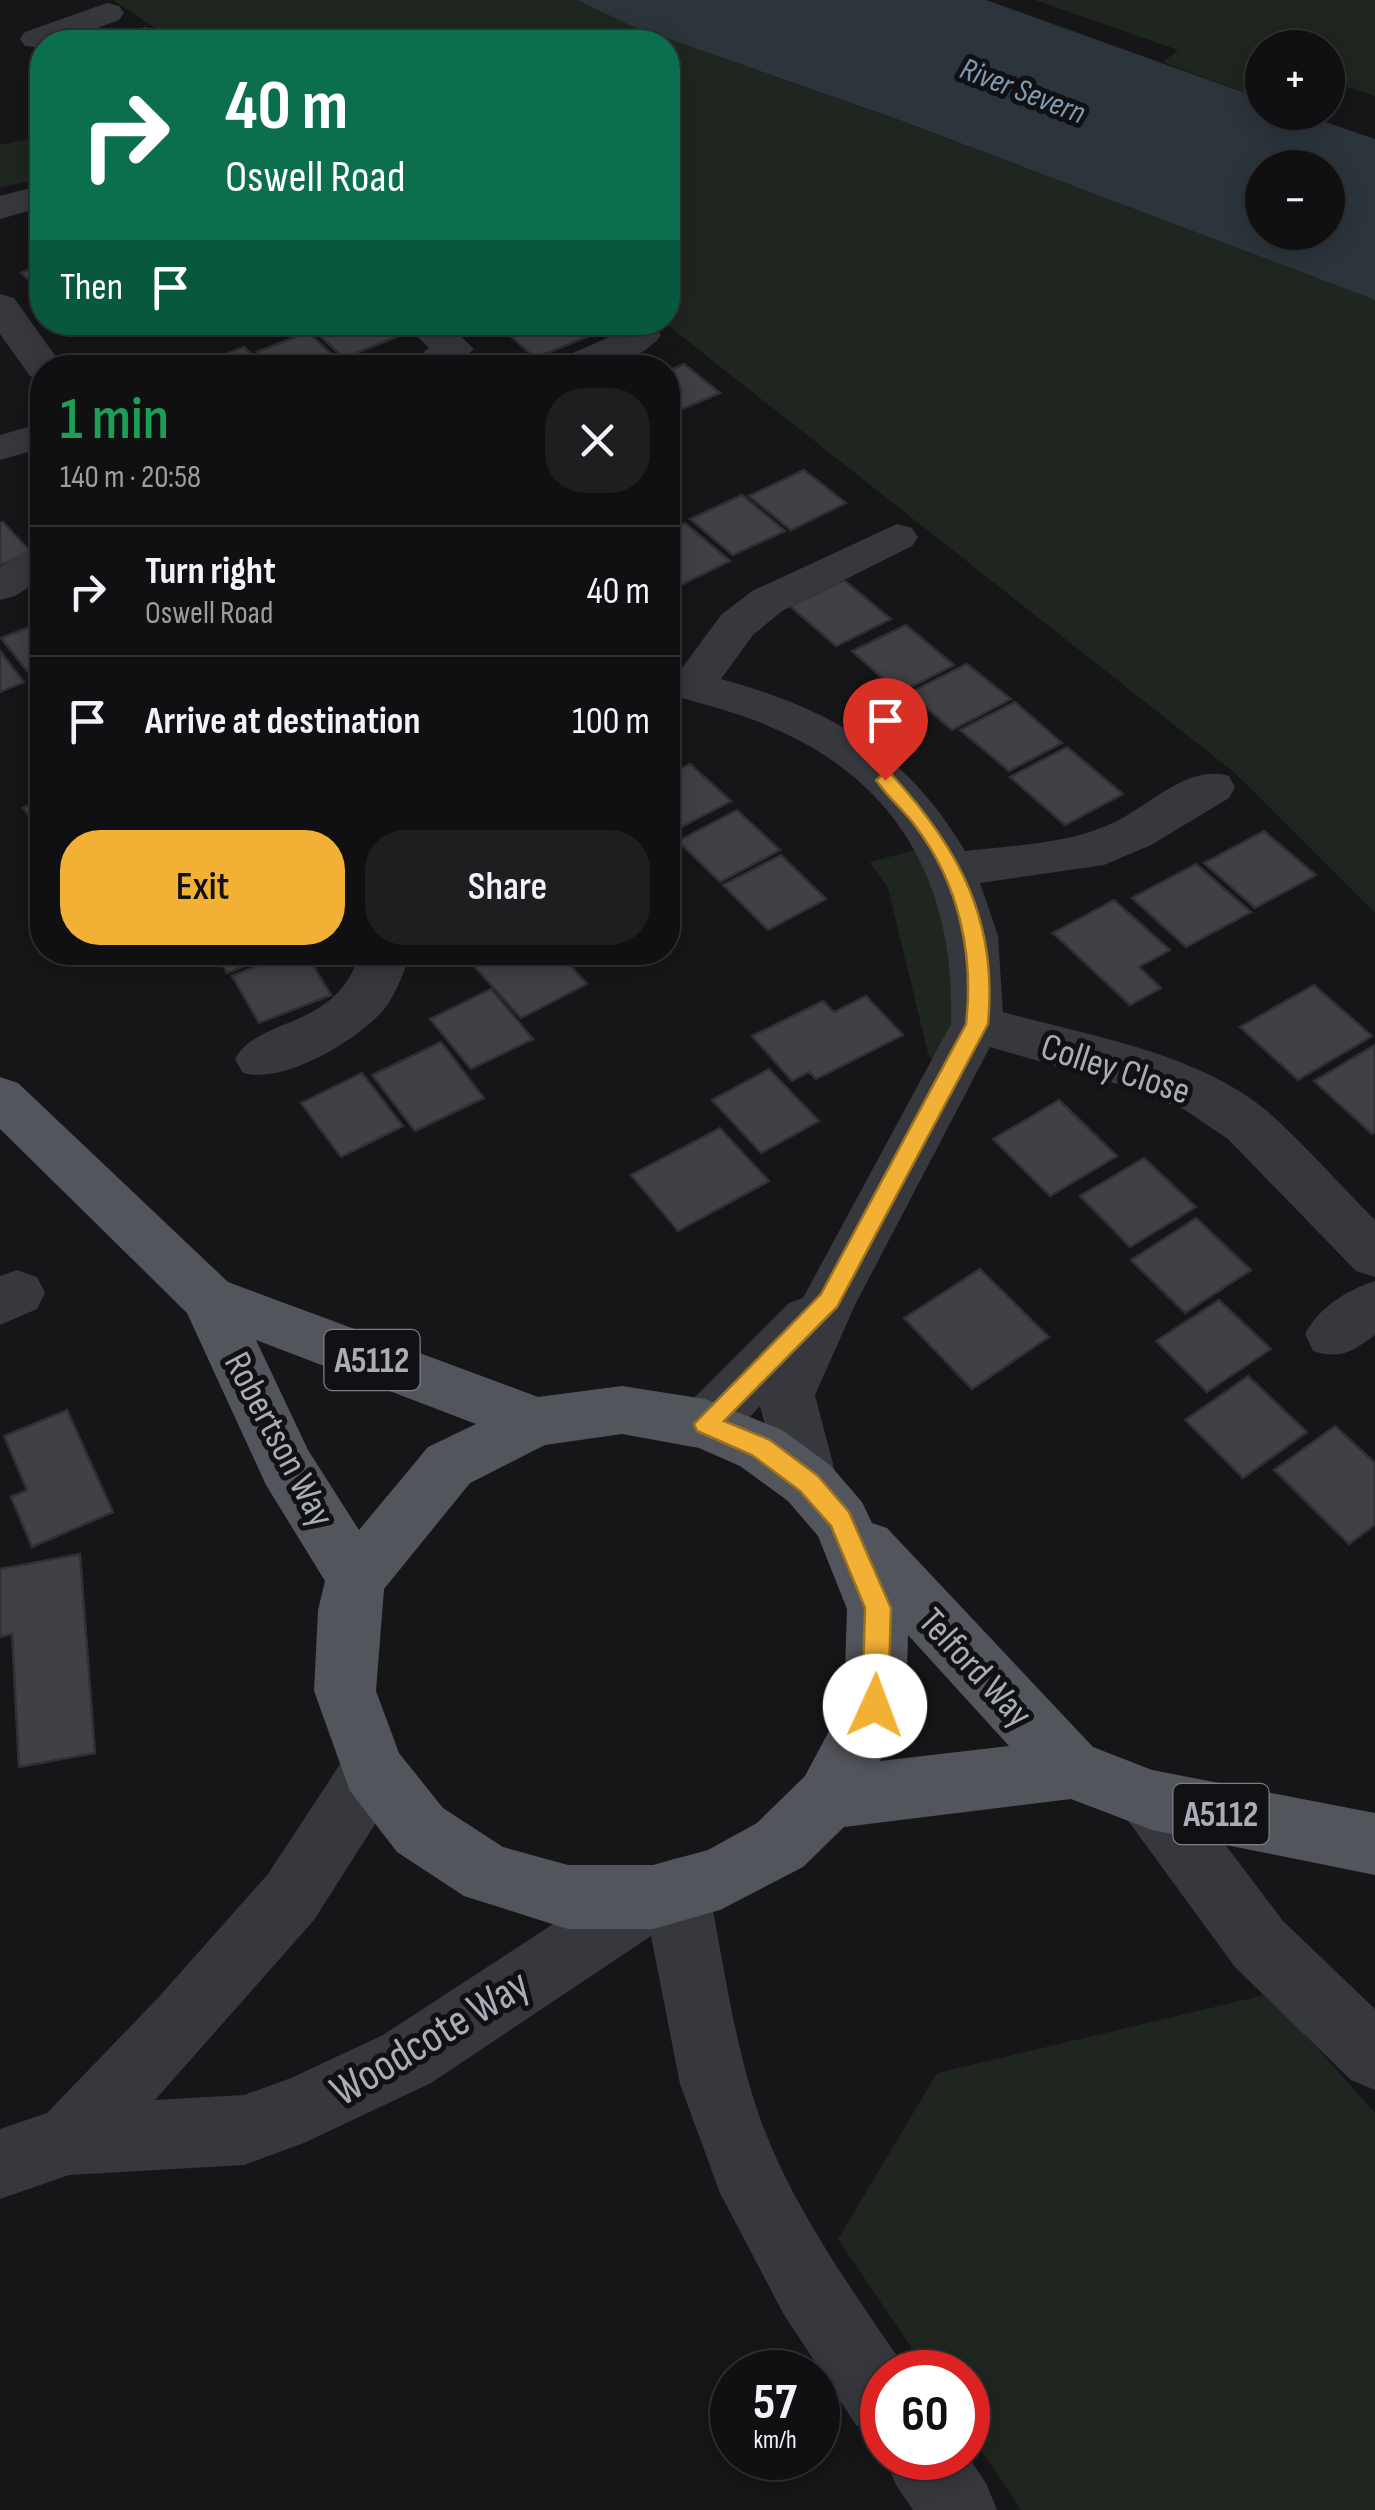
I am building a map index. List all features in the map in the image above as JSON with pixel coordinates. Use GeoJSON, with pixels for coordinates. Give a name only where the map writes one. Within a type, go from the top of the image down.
{"type":"FeatureCollection","features":[{"type":"Feature","properties":{"kind":"main road","name":"Robertson Way"},"geometry":{"type":"LineString","coordinates":[[0,1097],[208,1298],[287,1467],[356,1578]]}},
{"type":"Feature","properties":{"kind":"main road","name":"Robertson Way"},"geometry":{"type":"LineString","coordinates":[[208,1298],[537,1422]]}},
{"type":"Feature","properties":{"kind":"main road","name":"Telford Way"},"geometry":{"type":"LineString","coordinates":[[537,1422],[622,1410],[706,1424],[761,1448],[825,1501],[1071,1770]]}},
{"type":"Feature","properties":{"kind":"main road"},"geometry":{"type":"LineString","coordinates":[[537,1422],[449,1465],[356,1578],[345,1691],[372,1770],[420,1830],[487,1874],[568,1897],[665,1894],[720,1878],[780,1844],[828,1798],[875,1706],[878,1608],[825,1501]]}},
{"type":"Feature","properties":{"kind":"main road","name":"Telford Way"},"geometry":{"type":"LineString","coordinates":[[828,1798],[1071,1770],[1152,1800],[1375,1844]]}},
{"type":"Feature","properties":{"kind":"street"},"geometry":{"type":"LineString","coordinates":[[90,30],[126,24]]}},
{"type":"Feature","properties":{"kind":"street"},"geometry":{"type":"LineString","coordinates":[[0,208],[30,199]]}},
{"type":"Feature","properties":{"kind":"street"},"geometry":{"type":"LineString","coordinates":[[0,306],[26,359]]}},
{"type":"Feature","properties":{"kind":"street"},"geometry":{"type":"LineString","coordinates":[[599,355],[641,335]]}},
{"type":"Feature","properties":{"kind":"street"},"geometry":{"type":"LineString","coordinates":[[0,448],[30,439]]}},
{"type":"Feature","properties":{"kind":"street"},"geometry":{"type":"LineString","coordinates":[[825,1501],[786,1395],[829,1300],[977,1024],[982,984],[977,942],[952,870],[924,822],[869,765],[818,731],[760,707],[680,683],[767,600],[898,537]]}},
{"type":"Feature","properties":{"kind":"street"},"geometry":{"type":"LineString","coordinates":[[0,586],[30,567]]}},
{"type":"Feature","properties":{"kind":"street"},"geometry":{"type":"LineString","coordinates":[[952,870],[1087,853],[1134,833],[1212,787]]}},
{"type":"Feature","properties":{"kind":"street"},"geometry":{"type":"LineString","coordinates":[[261,1058],[320,1034],[346,1017],[371,990],[381,965]]}},
{"type":"Feature","properties":{"kind":"street","name":"Colley Close"},"geometry":{"type":"LineString","coordinates":[[977,1024],[1146,1072],[1204,1096],[1247,1125],[1375,1255]]}},
{"type":"Feature","properties":{"kind":"street"},"geometry":{"type":"LineString","coordinates":[[706,1424],[829,1300]]}},
{"type":"Feature","properties":{"kind":"street","name":"Woodcote Way"},"geometry":{"type":"LineString","coordinates":[[69,2140],[181,2024],[291,1898],[372,1770]]}},
{"type":"Feature","properties":{"kind":"street"},"geometry":{"type":"LineString","coordinates":[[1152,1800],[1259,1944],[1375,2056]]}},
{"type":"Feature","properties":{"kind":"street"},"geometry":{"type":"LineString","coordinates":[[665,1894],[715,2086],[753,2188],[860,2363]]}},
{"type":"Feature","properties":{"kind":"street","name":"Woodcote Way"},"geometry":{"type":"LineString","coordinates":[[0,2164],[69,2140],[244,2130],[304,2108],[407,2059],[665,1894]]}},
{"type":"Feature","properties":{"kind":"street"},"geometry":{"type":"LineString","coordinates":[[938,2480],[958,2510]]}},
{"type":"Feature","properties":{"kind":"shaded area"},"geometry":{"type":"Polygon","coordinates":[[[113,0],[577,0],[643,30],[158,30],[113,0]]]}},
{"type":"Feature","properties":{"kind":"shaded area"},"geometry":{"type":"Polygon","coordinates":[[[1035,0],[1375,0],[1375,96],[1345,86],[1345,30],[1245,30],[1245,93],[1163,62],[1178,50],[1035,0]]]}},
{"type":"Feature","properties":{"kind":"shaded area"},"geometry":{"type":"Polygon","coordinates":[[[680,43],[898,120],[1375,300],[1375,913],[1235,773],[680,335],[680,43]]]}},
{"type":"Feature","properties":{"kind":"shaded area"},"geometry":{"type":"Polygon","coordinates":[[[30,139],[30,181],[0,187],[0,145],[30,139]]]}},
{"type":"Feature","properties":{"kind":"shaded area"},"geometry":{"type":"Polygon","coordinates":[[[915,850],[938,894],[956,1001],[941,1059],[929,1057],[888,888],[870,862],[915,850]]]}},
{"type":"Feature","properties":{"kind":"shaded area"},"geometry":{"type":"Polygon","coordinates":[[[1269,1994],[1375,2113],[1375,2510],[1021,2510],[990,2464],[990,2350],[913,2350],[838,2239],[937,2073],[1269,1994]]]}},
{"type":"Feature","properties":{"kind":"water","name":"River Severn"},"geometry":{"type":"Polygon","coordinates":[[[577,0],[986,0],[1245,93],[1245,130],[1345,129],[1375,139],[1375,300],[899,120],[680,43],[680,30],[643,30],[577,0]]]}},
{"type":"Feature","properties":{"kind":"building"},"geometry":{"type":"Polygon","coordinates":[[[300,335],[311,335],[332,355],[260,355],[257,352],[300,335]]]}},
{"type":"Feature","properties":{"kind":"building"},"geometry":{"type":"Polygon","coordinates":[[[319,335],[396,337],[351,355],[341,355],[319,335]]]}},
{"type":"Feature","properties":{"kind":"building"},"geometry":{"type":"Polygon","coordinates":[[[510,335],[589,336],[542,355],[532,355],[510,335]]]}},
{"type":"Feature","properties":{"kind":"building"},"geometry":{"type":"Polygon","coordinates":[[[244,347],[252,355],[223,355],[244,347]]]}},
{"type":"Feature","properties":{"kind":"building"},"geometry":{"type":"Polygon","coordinates":[[[684,364],[720,393],[680,410],[680,366],[684,364]]]}},
{"type":"Feature","properties":{"kind":"building"},"geometry":{"type":"Polygon","coordinates":[[[804,470],[846,503],[791,530],[749,496],[804,470]]]}},
{"type":"Feature","properties":{"kind":"building"},"geometry":{"type":"Polygon","coordinates":[[[742,495],[785,531],[733,555],[690,519],[742,495]]]}},
{"type":"Feature","properties":{"kind":"building"},"geometry":{"type":"Polygon","coordinates":[[[3,522],[30,552],[0,565],[3,522]]]}},
{"type":"Feature","properties":{"kind":"building"},"geometry":{"type":"Polygon","coordinates":[[[685,523],[730,561],[680,585],[680,525],[685,523]]]}},
{"type":"Feature","properties":{"kind":"building"},"geometry":{"type":"Polygon","coordinates":[[[844,580],[891,619],[836,646],[790,606],[844,580]]]}},
{"type":"Feature","properties":{"kind":"building"},"geometry":{"type":"Polygon","coordinates":[[[906,625],[954,665],[899,693],[852,651],[906,625]]]}},
{"type":"Feature","properties":{"kind":"building"},"geometry":{"type":"Polygon","coordinates":[[[30,627],[30,674],[1,638],[30,627]]]}},
{"type":"Feature","properties":{"kind":"building"},"geometry":{"type":"Polygon","coordinates":[[[0,651],[24,682],[0,692],[0,651]]]}},
{"type":"Feature","properties":{"kind":"building"},"geometry":{"type":"Polygon","coordinates":[[[967,664],[1011,699],[952,730],[909,693],[967,664]]]}},
{"type":"Feature","properties":{"kind":"building"},"geometry":{"type":"Polygon","coordinates":[[[1015,702],[1062,743],[1009,771],[960,730],[1015,702]]]}},
{"type":"Feature","properties":{"kind":"building"},"geometry":{"type":"Polygon","coordinates":[[[1067,747],[1123,794],[1065,825],[1010,777],[1067,747]]]}},
{"type":"Feature","properties":{"kind":"building"},"geometry":{"type":"Polygon","coordinates":[[[690,764],[731,801],[680,828],[680,769],[690,764]]]}},
{"type":"Feature","properties":{"kind":"building"},"geometry":{"type":"Polygon","coordinates":[[[737,810],[780,850],[720,882],[680,840],[737,810]]]}},
{"type":"Feature","properties":{"kind":"building"},"geometry":{"type":"Polygon","coordinates":[[[1264,831],[1316,875],[1255,908],[1204,863],[1264,831]]]}},
{"type":"Feature","properties":{"kind":"building"},"geometry":{"type":"Polygon","coordinates":[[[781,855],[826,899],[768,930],[723,885],[781,855]]]}},
{"type":"Feature","properties":{"kind":"building"},"geometry":{"type":"Polygon","coordinates":[[[1196,864],[1251,912],[1186,947],[1132,898],[1196,864]]]}},
{"type":"Feature","properties":{"kind":"building"},"geometry":{"type":"Polygon","coordinates":[[[1114,900],[1170,950],[1139,967],[1161,988],[1130,1005],[1053,933],[1114,900]]]}},
{"type":"Feature","properties":{"kind":"building"},"geometry":{"type":"Polygon","coordinates":[[[223,965],[247,965],[227,973],[223,965]]]}},
{"type":"Feature","properties":{"kind":"building"},"geometry":{"type":"Polygon","coordinates":[[[260,965],[313,965],[331,995],[259,1023],[232,976],[260,965]]]}},
{"type":"Feature","properties":{"kind":"building"},"geometry":{"type":"Polygon","coordinates":[[[570,965],[587,984],[521,1018],[475,967],[570,965]]]}},
{"type":"Feature","properties":{"kind":"building"},"geometry":{"type":"Polygon","coordinates":[[[1314,985],[1372,1036],[1298,1080],[1240,1027],[1314,985]]]}},
{"type":"Feature","properties":{"kind":"building"},"geometry":{"type":"Polygon","coordinates":[[[491,989],[533,1039],[471,1069],[430,1019],[491,989]]]}},
{"type":"Feature","properties":{"kind":"building"},"geometry":{"type":"Polygon","coordinates":[[[866,996],[903,1035],[816,1079],[809,1072],[792,1081],[752,1036],[823,1001],[834,1012],[866,996]]]}},
{"type":"Feature","properties":{"kind":"building"},"geometry":{"type":"Polygon","coordinates":[[[441,1042],[484,1098],[415,1131],[372,1075],[441,1042]]]}},
{"type":"Feature","properties":{"kind":"building"},"geometry":{"type":"Polygon","coordinates":[[[1375,1045],[1375,1132],[1372,1134],[1314,1081],[1375,1045]]]}},
{"type":"Feature","properties":{"kind":"building"},"geometry":{"type":"Polygon","coordinates":[[[769,1069],[819,1121],[761,1153],[712,1100],[769,1069]]]}},
{"type":"Feature","properties":{"kind":"building"},"geometry":{"type":"Polygon","coordinates":[[[362,1073],[403,1126],[341,1157],[301,1103],[362,1073]]]}},
{"type":"Feature","properties":{"kind":"building"},"geometry":{"type":"Polygon","coordinates":[[[1059,1100],[1117,1156],[1050,1196],[993,1139],[1059,1100]]]}},
{"type":"Feature","properties":{"kind":"building"},"geometry":{"type":"Polygon","coordinates":[[[720,1128],[769,1181],[678,1231],[631,1175],[720,1128]]]}},
{"type":"Feature","properties":{"kind":"building"},"geometry":{"type":"Polygon","coordinates":[[[1144,1158],[1196,1207],[1130,1247],[1080,1196],[1144,1158]]]}},
{"type":"Feature","properties":{"kind":"building"},"geometry":{"type":"Polygon","coordinates":[[[1196,1218],[1251,1270],[1185,1313],[1131,1260],[1196,1218]]]}},
{"type":"Feature","properties":{"kind":"building"},"geometry":{"type":"Polygon","coordinates":[[[980,1269],[1049,1337],[972,1389],[904,1318],[980,1269]]]}},
{"type":"Feature","properties":{"kind":"building"},"geometry":{"type":"Polygon","coordinates":[[[1219,1300],[1271,1349],[1207,1392],[1156,1341],[1219,1300]]]}},
{"type":"Feature","properties":{"kind":"building"},"geometry":{"type":"Polygon","coordinates":[[[1248,1376],[1307,1432],[1243,1478],[1185,1420],[1248,1376]]]}},
{"type":"Feature","properties":{"kind":"building"},"geometry":{"type":"Polygon","coordinates":[[[67,1410],[113,1512],[32,1547],[11,1497],[27,1490],[4,1436],[67,1410]]]}},
{"type":"Feature","properties":{"kind":"building"},"geometry":{"type":"Polygon","coordinates":[[[1335,1426],[1375,1463],[1375,1525],[1349,1544],[1274,1470],[1335,1426]]]}},
{"type":"Feature","properties":{"kind":"building"},"geometry":{"type":"Polygon","coordinates":[[[80,1554],[95,1753],[19,1767],[12,1634],[0,1637],[0,1569],[80,1554]]]}},
{"type":"Feature","properties":{"kind":"route"},"geometry":{"type":"LineString","coordinates":[[875,1706],[878,1608],[841,1520],[809,1483],[761,1448],[706,1424],[748,1377],[829,1300],[977,1024],[982,984],[977,942],[960,885],[924,822],[885,780]]}}]}
